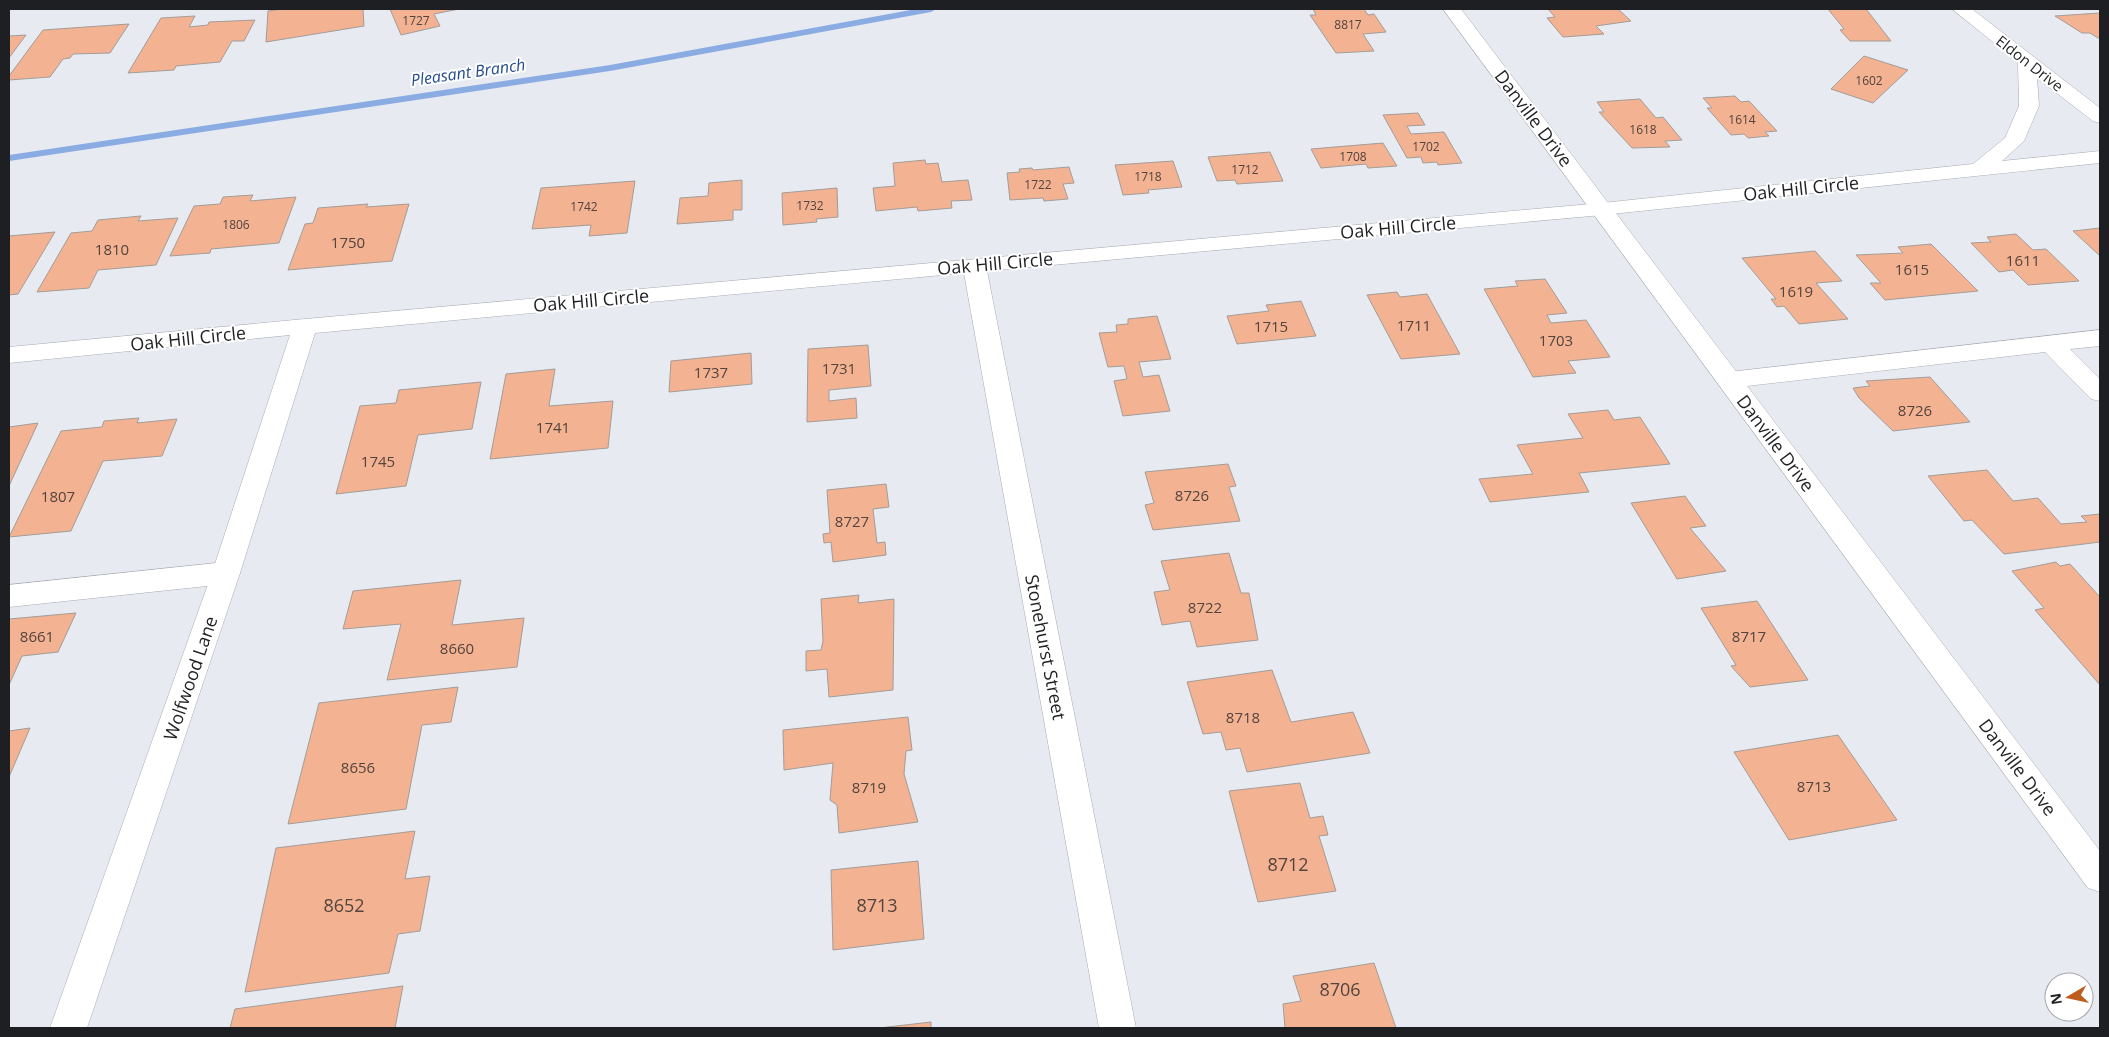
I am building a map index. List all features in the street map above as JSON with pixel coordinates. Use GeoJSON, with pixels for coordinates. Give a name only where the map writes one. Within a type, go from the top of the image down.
{"type":"FeatureCollection","features":[{"type":"Feature","properties":{"kind":"street","name":"Danville Drive"},"geometry":{"type":"LineString","coordinates":[[1452,9],[2100,877]]}},
{"type":"Feature","properties":{"kind":"street","name":"Eldon Drive"},"geometry":{"type":"LineString","coordinates":[[1961,9],[2100,117]]}},
{"type":"Feature","properties":{"kind":"street"},"geometry":{"type":"LineString","coordinates":[[1980,170],[2014,141],[2029,106],[2027,60]]}},
{"type":"Feature","properties":{"kind":"street","name":"Oak Hill Circle"},"geometry":{"type":"LineString","coordinates":[[9,355],[306,326],[1602,209],[2100,157]]}},
{"type":"Feature","properties":{"kind":"street","name":"Stonehurst Street"},"geometry":{"type":"LineString","coordinates":[[974,265],[1118,1028]]}},
{"type":"Feature","properties":{"kind":"street","name":"Wolfwood Lane"},"geometry":{"type":"LineString","coordinates":[[68,1028],[226,573],[306,326]]}},
{"type":"Feature","properties":{"kind":"street"},"geometry":{"type":"LineString","coordinates":[[1729,380],[2100,338]]}},
{"type":"Feature","properties":{"kind":"street"},"geometry":{"type":"LineString","coordinates":[[2051,344],[2100,393]]}},
{"type":"Feature","properties":{"kind":"street"},"geometry":{"type":"LineString","coordinates":[[9,596],[226,573]]}},
{"type":"Feature","properties":{"kind":"building"},"geometry":{"type":"Polygon","coordinates":[[[282,9],[363,9],[364,26],[266,42],[268,11],[282,9]]]}},
{"type":"Feature","properties":{"kind":"building"},"geometry":{"type":"Polygon","coordinates":[[[390,9],[459,9],[434,14],[440,26],[401,35],[390,9]]]}},
{"type":"Feature","properties":{"kind":"building"},"geometry":{"type":"Polygon","coordinates":[[[1313,9],[1364,9],[1368,15],[1374,14],[1386,32],[1363,34],[1374,51],[1336,53],[1310,15],[1316,15],[1313,9]]]}},
{"type":"Feature","properties":{"kind":"building"},"geometry":{"type":"Polygon","coordinates":[[[1548,9],[1618,9],[1631,21],[1596,26],[1604,34],[1563,37],[1547,18],[1555,17],[1548,9]]]}},
{"type":"Feature","properties":{"kind":"building"},"geometry":{"type":"Polygon","coordinates":[[[1828,9],[1866,9],[1891,41],[1850,41],[1840,30],[1844,29],[1828,9]]]}},
{"type":"Feature","properties":{"kind":"building"},"geometry":{"type":"Polygon","coordinates":[[[2100,13],[2100,38],[2090,33],[2082,33],[2055,16],[2100,13]]]}},
{"type":"Feature","properties":{"kind":"building"},"geometry":{"type":"Polygon","coordinates":[[[195,16],[189,27],[208,25],[209,22],[255,20],[244,41],[232,41],[220,62],[176,66],[174,70],[128,73],[161,18],[195,16]]]}},
{"type":"Feature","properties":{"kind":"building"},"geometry":{"type":"Polygon","coordinates":[[[129,24],[110,53],[73,54],[70,58],[63,59],[50,77],[9,80],[9,76],[43,30],[129,24]]]}},
{"type":"Feature","properties":{"kind":"building"},"geometry":{"type":"Polygon","coordinates":[[[26,35],[9,58],[9,36],[26,35]]]}},
{"type":"Feature","properties":{"kind":"building"},"geometry":{"type":"Polygon","coordinates":[[[1864,56],[1908,70],[1873,103],[1831,89],[1864,56]]]}},
{"type":"Feature","properties":{"kind":"building"},"geometry":{"type":"Polygon","coordinates":[[[1735,96],[1741,102],[1749,101],[1777,131],[1765,132],[1769,136],[1748,138],[1744,134],[1731,135],[1707,108],[1712,108],[1703,98],[1735,96]]]}},
{"type":"Feature","properties":{"kind":"building"},"geometry":{"type":"Polygon","coordinates":[[[1640,99],[1656,118],[1663,117],[1682,140],[1665,141],[1670,147],[1632,148],[1599,112],[1604,112],[1597,102],[1640,99]]]}},
{"type":"Feature","properties":{"kind":"building"},"geometry":{"type":"Polygon","coordinates":[[[1418,113],[1425,125],[1407,126],[1411,134],[1444,132],[1462,163],[1438,165],[1437,162],[1423,163],[1421,157],[1407,158],[1383,115],[1418,113]]]}},
{"type":"Feature","properties":{"kind":"building"},"geometry":{"type":"Polygon","coordinates":[[[1383,143],[1397,166],[1368,168],[1366,164],[1321,168],[1311,149],[1383,143]]]}},
{"type":"Feature","properties":{"kind":"building"},"geometry":{"type":"Polygon","coordinates":[[[1270,152],[1283,181],[1237,184],[1235,180],[1217,181],[1208,157],[1270,152]]]}},
{"type":"Feature","properties":{"kind":"building"},"geometry":{"type":"Polygon","coordinates":[[[925,160],[926,164],[938,163],[942,182],[968,180],[972,200],[951,201],[952,208],[918,211],[917,207],[876,211],[873,188],[895,186],[893,163],[925,160]]]}},
{"type":"Feature","properties":{"kind":"building"},"geometry":{"type":"Polygon","coordinates":[[[1173,161],[1182,187],[1148,190],[1149,193],[1123,195],[1115,165],[1173,161]]]}},
{"type":"Feature","properties":{"kind":"building"},"geometry":{"type":"Polygon","coordinates":[[[1069,167],[1074,183],[1063,184],[1068,199],[1044,201],[1043,198],[1010,200],[1007,173],[1020,172],[1019,169],[1032,168],[1033,170],[1069,167]]]}},
{"type":"Feature","properties":{"kind":"building"},"geometry":{"type":"Polygon","coordinates":[[[742,180],[742,210],[733,210],[733,220],[677,224],[680,198],[708,196],[709,183],[742,180]]]}},
{"type":"Feature","properties":{"kind":"building"},"geometry":{"type":"Polygon","coordinates":[[[635,181],[627,233],[589,236],[591,225],[532,229],[541,188],[635,181]]]}},
{"type":"Feature","properties":{"kind":"building"},"geometry":{"type":"Polygon","coordinates":[[[837,188],[838,217],[816,219],[817,222],[783,225],[782,193],[837,188]]]}},
{"type":"Feature","properties":{"kind":"building"},"geometry":{"type":"Polygon","coordinates":[[[253,195],[250,201],[296,197],[279,243],[211,249],[210,253],[170,256],[194,206],[220,204],[223,197],[253,195]]]}},
{"type":"Feature","properties":{"kind":"building"},"geometry":{"type":"Polygon","coordinates":[[[368,204],[366,207],[409,204],[392,261],[288,270],[305,224],[313,223],[318,208],[368,204]]]}},
{"type":"Feature","properties":{"kind":"building"},"geometry":{"type":"Polygon","coordinates":[[[141,216],[138,221],[178,218],[156,265],[98,270],[89,288],[37,292],[71,233],[92,231],[98,220],[141,216]]]}},
{"type":"Feature","properties":{"kind":"building"},"geometry":{"type":"Polygon","coordinates":[[[2100,228],[2100,256],[2073,231],[2100,228]]]}},
{"type":"Feature","properties":{"kind":"building"},"geometry":{"type":"Polygon","coordinates":[[[55,232],[18,294],[9,295],[9,236],[55,232]]]}},
{"type":"Feature","properties":{"kind":"building"},"geometry":{"type":"Polygon","coordinates":[[[2016,234],[2033,250],[2046,249],[2079,281],[2028,285],[2013,270],[1999,272],[1971,243],[1991,242],[1987,237],[2016,234]]]}},
{"type":"Feature","properties":{"kind":"building"},"geometry":{"type":"Polygon","coordinates":[[[1931,244],[1978,291],[1885,300],[1870,283],[1881,283],[1856,255],[1903,253],[1898,247],[1931,244]]]}},
{"type":"Feature","properties":{"kind":"building"},"geometry":{"type":"Polygon","coordinates":[[[1815,251],[1842,281],[1816,283],[1848,319],[1799,324],[1784,306],[1777,307],[1771,299],[1776,299],[1742,258],[1815,251]]]}},
{"type":"Feature","properties":{"kind":"building"},"geometry":{"type":"Polygon","coordinates":[[[1545,279],[1567,313],[1547,315],[1551,323],[1586,320],[1610,357],[1568,361],[1576,373],[1533,377],[1484,289],[1518,286],[1515,281],[1545,279]]]}},
{"type":"Feature","properties":{"kind":"building"},"geometry":{"type":"Polygon","coordinates":[[[1397,292],[1400,297],[1427,294],[1460,354],[1401,359],[1367,295],[1397,292]]]}},
{"type":"Feature","properties":{"kind":"building"},"geometry":{"type":"Polygon","coordinates":[[[1301,301],[1316,336],[1237,344],[1227,316],[1269,311],[1266,305],[1301,301]]]}},
{"type":"Feature","properties":{"kind":"building"},"geometry":{"type":"Polygon","coordinates":[[[1157,316],[1171,359],[1139,362],[1143,377],[1159,375],[1170,411],[1123,416],[1114,381],[1127,379],[1124,366],[1108,367],[1099,333],[1117,332],[1116,325],[1128,324],[1128,319],[1157,316]]]}},
{"type":"Feature","properties":{"kind":"building"},"geometry":{"type":"Polygon","coordinates":[[[868,345],[871,386],[829,390],[829,401],[856,398],[857,418],[807,422],[808,349],[868,345]]]}},
{"type":"Feature","properties":{"kind":"building"},"geometry":{"type":"Polygon","coordinates":[[[751,353],[752,384],[669,392],[671,361],[751,353]]]}},
{"type":"Feature","properties":{"kind":"building"},"geometry":{"type":"Polygon","coordinates":[[[555,369],[549,406],[613,401],[608,448],[490,459],[506,374],[555,369]]]}},
{"type":"Feature","properties":{"kind":"building"},"geometry":{"type":"Polygon","coordinates":[[[1930,377],[1970,422],[1893,431],[1859,398],[1853,388],[1870,386],[1866,381],[1930,377]]]}},
{"type":"Feature","properties":{"kind":"building"},"geometry":{"type":"Polygon","coordinates":[[[481,382],[472,429],[418,435],[406,486],[336,494],[360,406],[396,403],[399,390],[481,382]]]}},
{"type":"Feature","properties":{"kind":"building"},"geometry":{"type":"Polygon","coordinates":[[[1608,410],[1614,420],[1640,417],[1670,464],[1579,473],[1589,492],[1490,502],[1479,479],[1533,474],[1517,445],[1583,438],[1568,414],[1608,410]]]}},
{"type":"Feature","properties":{"kind":"building"},"geometry":{"type":"Polygon","coordinates":[[[139,418],[137,423],[177,419],[162,456],[103,461],[71,531],[9,537],[61,431],[102,427],[104,421],[139,418]]]}},
{"type":"Feature","properties":{"kind":"building"},"geometry":{"type":"Polygon","coordinates":[[[38,423],[9,486],[9,427],[38,423]]]}},
{"type":"Feature","properties":{"kind":"building"},"geometry":{"type":"Polygon","coordinates":[[[1228,464],[1236,486],[1229,487],[1240,521],[1153,530],[1145,505],[1154,503],[1145,472],[1228,464]]]}},
{"type":"Feature","properties":{"kind":"building"},"geometry":{"type":"Polygon","coordinates":[[[1987,470],[2013,501],[2038,498],[2061,524],[2087,522],[2081,516],[2100,514],[2100,542],[2004,554],[1972,520],[1964,521],[1928,476],[1987,470]]]}},
{"type":"Feature","properties":{"kind":"building"},"geometry":{"type":"Polygon","coordinates":[[[886,484],[889,507],[873,509],[877,543],[885,542],[886,555],[833,562],[831,542],[824,543],[823,534],[830,533],[827,490],[886,484]]]}},
{"type":"Feature","properties":{"kind":"building"},"geometry":{"type":"Polygon","coordinates":[[[1685,496],[1706,526],[1690,528],[1726,571],[1677,579],[1631,503],[1685,496]]]}},
{"type":"Feature","properties":{"kind":"building"},"geometry":{"type":"Polygon","coordinates":[[[1229,553],[1241,593],[1249,593],[1258,640],[1197,647],[1190,621],[1162,625],[1154,592],[1170,590],[1161,561],[1229,553]]]}},
{"type":"Feature","properties":{"kind":"building"},"geometry":{"type":"Polygon","coordinates":[[[2056,562],[2060,566],[2070,564],[2100,597],[2100,685],[2035,610],[2044,608],[2012,571],[2056,562]]]}},
{"type":"Feature","properties":{"kind":"building"},"geometry":{"type":"Polygon","coordinates":[[[461,580],[452,625],[524,618],[517,667],[387,680],[401,624],[343,629],[353,591],[461,580]]]}},
{"type":"Feature","properties":{"kind":"building"},"geometry":{"type":"Polygon","coordinates":[[[859,595],[858,603],[894,599],[893,690],[829,697],[827,669],[806,671],[806,651],[821,650],[823,641],[821,599],[859,595]]]}},
{"type":"Feature","properties":{"kind":"building"},"geometry":{"type":"Polygon","coordinates":[[[1757,601],[1808,680],[1750,687],[1731,666],[1736,665],[1701,608],[1757,601]]]}},
{"type":"Feature","properties":{"kind":"building"},"geometry":{"type":"Polygon","coordinates":[[[76,613],[58,652],[22,656],[9,685],[9,619],[76,613]]]}},
{"type":"Feature","properties":{"kind":"building"},"geometry":{"type":"Polygon","coordinates":[[[1272,670],[1291,722],[1353,712],[1370,753],[1247,772],[1240,748],[1226,750],[1221,732],[1203,734],[1187,682],[1272,670]]]}},
{"type":"Feature","properties":{"kind":"building"},"geometry":{"type":"Polygon","coordinates":[[[458,687],[451,722],[422,725],[406,809],[288,824],[319,703],[458,687]]]}},
{"type":"Feature","properties":{"kind":"building"},"geometry":{"type":"Polygon","coordinates":[[[908,717],[912,750],[906,751],[904,774],[918,822],[839,833],[837,805],[830,800],[833,763],[784,770],[783,730],[908,717]]]}},
{"type":"Feature","properties":{"kind":"building"},"geometry":{"type":"Polygon","coordinates":[[[30,728],[9,777],[9,731],[30,728]]]}},
{"type":"Feature","properties":{"kind":"building"},"geometry":{"type":"Polygon","coordinates":[[[1838,735],[1897,820],[1789,840],[1734,752],[1838,735]]]}},
{"type":"Feature","properties":{"kind":"building"},"geometry":{"type":"Polygon","coordinates":[[[1300,783],[1310,818],[1323,816],[1328,835],[1319,836],[1336,891],[1258,902],[1229,791],[1300,783]]]}},
{"type":"Feature","properties":{"kind":"building"},"geometry":{"type":"Polygon","coordinates":[[[415,831],[405,879],[430,876],[420,931],[398,934],[389,973],[245,992],[276,848],[415,831]]]}},
{"type":"Feature","properties":{"kind":"building"},"geometry":{"type":"Polygon","coordinates":[[[918,861],[924,939],[833,950],[831,870],[918,861]]]}},
{"type":"Feature","properties":{"kind":"building"},"geometry":{"type":"Polygon","coordinates":[[[1374,963],[1396,1028],[1285,1028],[1283,1004],[1301,1001],[1293,976],[1374,963]]]}},
{"type":"Feature","properties":{"kind":"building"},"geometry":{"type":"Polygon","coordinates":[[[403,986],[395,1028],[230,1028],[235,1009],[403,986]]]}},
{"type":"Feature","properties":{"kind":"building"},"geometry":{"type":"Polygon","coordinates":[[[931,1022],[931,1028],[879,1028],[931,1022]]]}},
{"type":"Feature","properties":{"kind":"waterway","name":"Pleasant Branch"},"geometry":{"type":"LineString","coordinates":[[9,158],[610,68],[931,9]]}}]}
